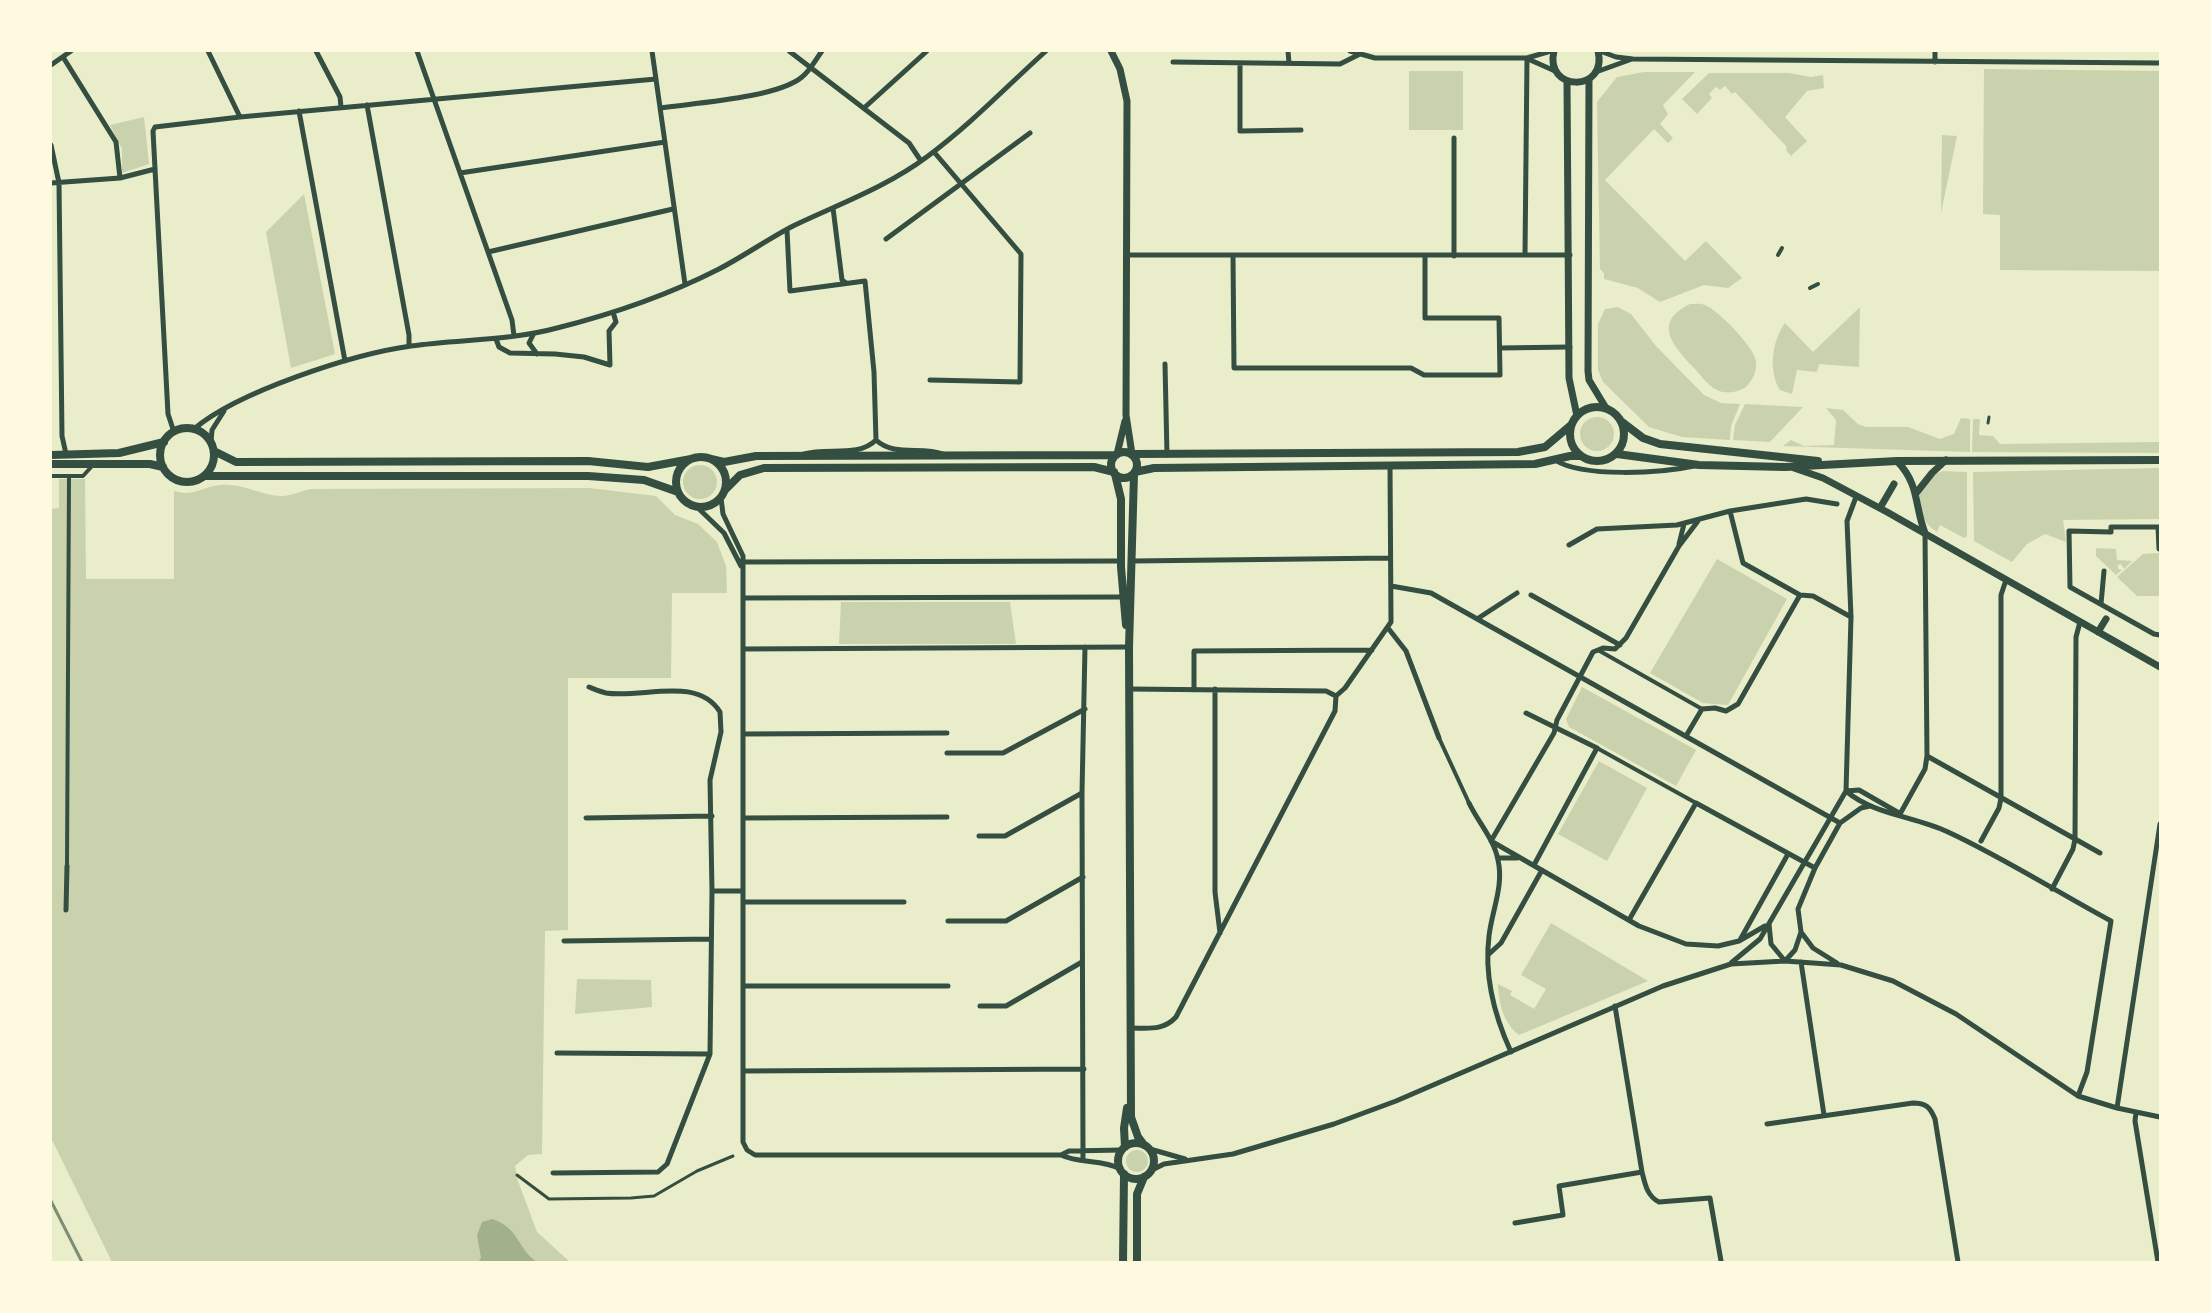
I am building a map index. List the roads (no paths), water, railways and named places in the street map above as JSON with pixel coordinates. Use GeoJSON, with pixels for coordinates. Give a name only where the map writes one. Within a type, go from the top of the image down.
{"type":"FeatureCollection","features":[{"type":"Feature","properties":{"kind":"main road"},"geometry":{"type":"LineString","coordinates":[[214,451],[236,462],[588,461],[648,467],[691,459],[711,459],[724,462],[756,456],[950,456],[1116,454],[1124,452],[1167,455],[1518,452],[1545,447],[1571,425],[1576,416],[1590,408],[1606,408],[1643,438],[1660,444],[1686,449],[1773,454],[1831,463]]}},
{"type":"Feature","properties":{"kind":"main road"},"geometry":{"type":"LineString","coordinates":[[725,490],[740,475],[764,468],[1094,467],[1125,478],[1154,468],[1535,464],[1570,456],[1581,456],[1596,462],[1610,459],[1617,454],[1624,439],[1622,422]]}},
{"type":"Feature","properties":{"kind":"main road"},"geometry":{"type":"LineString","coordinates":[[1571,425],[1571,442],[1581,456]]}},
{"type":"Feature","properties":{"kind":"main road"},"geometry":{"type":"LineString","coordinates":[[204,476],[212,465],[214,451],[211,442],[194,429],[174,432],[164,442],[161,450],[163,467],[181,481],[189,482],[204,476],[588,476],[644,480],[678,492]]}},
{"type":"Feature","properties":{"kind":"main road"},"geometry":{"type":"LineString","coordinates":[[51,454],[118,453],[164,442]]}},
{"type":"Feature","properties":{"kind":"main road"},"geometry":{"type":"LineString","coordinates":[[1116,454],[1111,465],[1121,499],[1120,561],[1129,647]]}},
{"type":"Feature","properties":{"kind":"main road"},"geometry":{"type":"LineString","coordinates":[[1132,454],[1138,465],[1135,473],[1129,647],[1131,1117],[1138,1137],[1154,1160],[1152,1170],[1144,1177],[1137,1194],[1137,1262]]}},
{"type":"Feature","properties":{"kind":"main road"},"geometry":{"type":"LineString","coordinates":[[1617,454],[1699,465],[1785,467],[1897,461],[2160,459]]}},
{"type":"Feature","properties":{"kind":"main road"},"geometry":{"type":"LineString","coordinates":[[691,459],[679,469],[676,484],[685,502],[697,507],[710,506],[721,498],[725,490],[727,483],[722,468],[711,459]]}},
{"type":"Feature","properties":{"kind":"main road"},"geometry":{"type":"LineString","coordinates":[[51,464],[150,464],[163,467]]}},
{"type":"Feature","properties":{"kind":"main road"},"geometry":{"type":"LineString","coordinates":[[1123,1262],[1122,1172],[1119,1160],[1124,1149],[1124,1128],[1131,1071]]}},
{"type":"Feature","properties":{"kind":"main road"},"geometry":{"type":"LineString","coordinates":[[1124,1149],[1134,1143],[1147,1147]]}},
{"type":"Feature","properties":{"kind":"main road"},"geometry":{"type":"LineString","coordinates":[[1122,1172],[1134,1179],[1144,1177]]}},
{"type":"Feature","properties":{"kind":"street"},"geometry":{"type":"LineString","coordinates":[[51,65],[71,51]]}},
{"type":"Feature","properties":{"kind":"street"},"geometry":{"type":"LineString","coordinates":[[208,51],[240,117]]}},
{"type":"Feature","properties":{"kind":"street"},"geometry":{"type":"LineString","coordinates":[[316,51],[340,96],[340,108]]}},
{"type":"Feature","properties":{"kind":"street"},"geometry":{"type":"LineString","coordinates":[[417,51],[512,320],[514,336]]}},
{"type":"Feature","properties":{"kind":"street"},"geometry":{"type":"LineString","coordinates":[[652,51],[685,284]]}},
{"type":"Feature","properties":{"kind":"street"},"geometry":{"type":"LineString","coordinates":[[789,51],[909,143],[921,161]]}},
{"type":"Feature","properties":{"kind":"street"},"geometry":{"type":"LineString","coordinates":[[660,108],[762,93],[802,77],[822,51]]}},
{"type":"Feature","properties":{"kind":"street"},"geometry":{"type":"LineString","coordinates":[[864,108],[927,51]]}},
{"type":"Feature","properties":{"kind":"street"},"geometry":{"type":"LineString","coordinates":[[194,429],[208,417],[227,408],[288,381],[345,362],[409,346],[496,339],[534,333],[613,312],[685,284],[718,269],[787,230],[886,185],[934,152],[1046,51]]}},
{"type":"Feature","properties":{"kind":"street"},"geometry":{"type":"LineString","coordinates":[[1111,51],[1120,69],[1127,101],[1126,415],[1132,454]]}},
{"type":"Feature","properties":{"kind":"street"},"geometry":{"type":"LineString","coordinates":[[1288,51],[1289,63]]}},
{"type":"Feature","properties":{"kind":"street"},"geometry":{"type":"LineString","coordinates":[[1350,51],[1375,58],[1527,58],[1552,51],[1555,71]]}},
{"type":"Feature","properties":{"kind":"street"},"geometry":{"type":"LineString","coordinates":[[1527,58],[1574,83],[1589,79],[1596,72],[1599,65],[1599,51],[1616,57],[1634,59],[2160,63]]}},
{"type":"Feature","properties":{"kind":"street"},"geometry":{"type":"LineString","coordinates":[[1935,51],[1935,62]]}},
{"type":"Feature","properties":{"kind":"street"},"geometry":{"type":"LineString","coordinates":[[1173,62],[1340,64],[1358,55]]}},
{"type":"Feature","properties":{"kind":"street"},"geometry":{"type":"LineString","coordinates":[[63,57],[116,142],[120,178]]}},
{"type":"Feature","properties":{"kind":"street"},"geometry":{"type":"LineString","coordinates":[[1525,255],[1527,58]]}},
{"type":"Feature","properties":{"kind":"street"},"geometry":{"type":"LineString","coordinates":[[1596,72],[1634,59]]}},
{"type":"Feature","properties":{"kind":"street"},"geometry":{"type":"LineString","coordinates":[[1240,63],[1240,130],[1301,130]]}},
{"type":"Feature","properties":{"kind":"street"},"geometry":{"type":"LineString","coordinates":[[174,432],[168,414],[155,169],[155,128],[299,111],[656,79]]}},
{"type":"Feature","properties":{"kind":"street"},"geometry":{"type":"LineString","coordinates":[[1589,79],[1588,371],[1589,380],[1606,408]]}},
{"type":"Feature","properties":{"kind":"street"},"geometry":{"type":"LineString","coordinates":[[1567,81],[1570,386],[1576,416]]}},
{"type":"Feature","properties":{"kind":"street"},"geometry":{"type":"LineString","coordinates":[[367,105],[409,334],[409,346]]}},
{"type":"Feature","properties":{"kind":"street"},"geometry":{"type":"LineString","coordinates":[[299,111],[345,362]]}},
{"type":"Feature","properties":{"kind":"street"},"geometry":{"type":"LineString","coordinates":[[886,239],[1030,133]]}},
{"type":"Feature","properties":{"kind":"street"},"geometry":{"type":"LineString","coordinates":[[1454,138],[1454,256]]}},
{"type":"Feature","properties":{"kind":"street"},"geometry":{"type":"LineString","coordinates":[[460,173],[666,142]]}},
{"type":"Feature","properties":{"kind":"street"},"geometry":{"type":"LineString","coordinates":[[51,145],[59,183],[62,436],[66,454]]}},
{"type":"Feature","properties":{"kind":"street"},"geometry":{"type":"LineString","coordinates":[[930,380],[1020,382],[1021,254],[934,152]]}},
{"type":"Feature","properties":{"kind":"street"},"geometry":{"type":"LineString","coordinates":[[51,183],[120,178],[155,169]]}},
{"type":"Feature","properties":{"kind":"street"},"geometry":{"type":"LineString","coordinates":[[488,252],[673,208]]}},
{"type":"Feature","properties":{"kind":"street"},"geometry":{"type":"LineString","coordinates":[[832,208],[842,280],[846,284]]}},
{"type":"Feature","properties":{"kind":"street"},"geometry":{"type":"LineString","coordinates":[[787,230],[790,291],[865,281],[874,372],[876,440]]}},
{"type":"Feature","properties":{"kind":"street"},"geometry":{"type":"LineString","coordinates":[[1778,255],[1782,248]]}},
{"type":"Feature","properties":{"kind":"street"},"geometry":{"type":"LineString","coordinates":[[1126,255],[1570,255]]}},
{"type":"Feature","properties":{"kind":"street"},"geometry":{"type":"LineString","coordinates":[[1233,255],[1234,368],[1411,368],[1424,375],[1500,375],[1499,318],[1425,318],[1425,256]]}},
{"type":"Feature","properties":{"kind":"street"},"geometry":{"type":"LineString","coordinates":[[1810,288],[1818,284]]}},
{"type":"Feature","properties":{"kind":"street"},"geometry":{"type":"LineString","coordinates":[[496,339],[504,351],[584,357],[610,365],[609,331],[616,322],[613,312]]}},
{"type":"Feature","properties":{"kind":"street"},"geometry":{"type":"LineString","coordinates":[[534,333],[529,343],[538,354]]}},
{"type":"Feature","properties":{"kind":"street"},"geometry":{"type":"LineString","coordinates":[[1500,348],[1570,347]]}},
{"type":"Feature","properties":{"kind":"street"},"geometry":{"type":"LineString","coordinates":[[1165,364],[1167,455]]}},
{"type":"Feature","properties":{"kind":"street"},"geometry":{"type":"LineString","coordinates":[[211,442],[215,422],[227,408]]}},
{"type":"Feature","properties":{"kind":"street"},"geometry":{"type":"LineString","coordinates":[[1116,454],[1126,415]]}},
{"type":"Feature","properties":{"kind":"street"},"geometry":{"type":"LineString","coordinates":[[796,456],[818,450],[862,450],[876,440]]}},
{"type":"Feature","properties":{"kind":"street"},"geometry":{"type":"LineString","coordinates":[[876,440],[891,450],[931,449],[950,456]]}},
{"type":"Feature","properties":{"kind":"street"},"geometry":{"type":"LineString","coordinates":[[1555,460],[1564,466],[1581,470],[1668,471],[1699,465]]}},
{"type":"Feature","properties":{"kind":"street"},"geometry":{"type":"LineString","coordinates":[[1917,492],[1946,460]]}},
{"type":"Feature","properties":{"kind":"street"},"geometry":{"type":"LineString","coordinates":[[1897,461],[1908,472],[1917,492],[1917,507],[1925,533],[1927,756],[1925,769],[1900,814]]}},
{"type":"Feature","properties":{"kind":"street"},"geometry":{"type":"LineString","coordinates":[[51,476],[83,476],[90,471],[93,464]]}},
{"type":"Feature","properties":{"kind":"street"},"geometry":{"type":"LineString","coordinates":[[1131,1028],[1160,1028],[1169,1024],[1176,1017],[1221,935],[1335,711],[1336,696],[1345,688],[1389,628],[1392,614],[1390,465]]}},
{"type":"Feature","properties":{"kind":"street"},"geometry":{"type":"LineString","coordinates":[[1785,467],[1812,474],[1880,508],[2160,667]]}},
{"type":"Feature","properties":{"kind":"street"},"geometry":{"type":"LineString","coordinates":[[66,910],[69,476]]}},
{"type":"Feature","properties":{"kind":"street"},"geometry":{"type":"LineString","coordinates":[[1880,508],[1894,484]]}},
{"type":"Feature","properties":{"kind":"street"},"geometry":{"type":"LineString","coordinates":[[1731,964],[1760,939],[1846,790],[1851,617],[1847,522],[1856,497]]}},
{"type":"Feature","properties":{"kind":"street"},"geometry":{"type":"LineString","coordinates":[[721,498],[723,514],[740,548],[742,565],[743,1142],[747,1150],[755,1155],[1061,1155],[1107,1162],[1122,1172]]}},
{"type":"Feature","properties":{"kind":"street"},"geometry":{"type":"LineString","coordinates":[[1569,545],[1597,529],[1684,524],[1730,512],[1806,499],[1837,504]]}},
{"type":"Feature","properties":{"kind":"street"},"geometry":{"type":"LineString","coordinates":[[697,507],[724,533],[742,565]]}},
{"type":"Feature","properties":{"kind":"street"},"geometry":{"type":"LineString","coordinates":[[1730,512],[1743,562],[1800,595],[1814,596],[1851,617]]}},
{"type":"Feature","properties":{"kind":"street"},"geometry":{"type":"LineString","coordinates":[[1491,841],[1556,726],[1593,652],[1620,645],[1679,546],[1698,521]]}},
{"type":"Feature","properties":{"kind":"street"},"geometry":{"type":"LineString","coordinates":[[1679,546],[1684,524]]}},
{"type":"Feature","properties":{"kind":"street"},"geometry":{"type":"LineString","coordinates":[[2159,549],[2159,527],[2111,527],[2111,532],[2069,531],[2070,587],[2154,634],[2160,635]]}},
{"type":"Feature","properties":{"kind":"street"},"geometry":{"type":"LineString","coordinates":[[1132,561],[1390,558]]}},
{"type":"Feature","properties":{"kind":"street"},"geometry":{"type":"LineString","coordinates":[[742,565],[1120,561]]}},
{"type":"Feature","properties":{"kind":"street"},"geometry":{"type":"LineString","coordinates":[[2101,604],[2104,571]]}},
{"type":"Feature","properties":{"kind":"street"},"geometry":{"type":"LineString","coordinates":[[1981,841],[1999,808],[2001,798],[2001,595],[2007,580]]}},
{"type":"Feature","properties":{"kind":"street"},"geometry":{"type":"LineString","coordinates":[[1391,586],[1431,593],[1840,823]]}},
{"type":"Feature","properties":{"kind":"street"},"geometry":{"type":"LineString","coordinates":[[1477,619],[1517,593]]}},
{"type":"Feature","properties":{"kind":"street"},"geometry":{"type":"LineString","coordinates":[[1531,595],[1620,645]]}},
{"type":"Feature","properties":{"kind":"street"},"geometry":{"type":"LineString","coordinates":[[1598,649],[1702,709],[1715,708],[1726,711],[1738,704],[1800,595]]}},
{"type":"Feature","properties":{"kind":"street"},"geometry":{"type":"LineString","coordinates":[[743,598],[1123,597]]}},
{"type":"Feature","properties":{"kind":"street"},"geometry":{"type":"LineString","coordinates":[[2098,632],[2112,610]]}},
{"type":"Feature","properties":{"kind":"street"},"geometry":{"type":"LineString","coordinates":[[2052,889],[2073,849],[2075,839],[2076,637],[2080,622]]}},
{"type":"Feature","properties":{"kind":"street"},"geometry":{"type":"LineString","coordinates":[[1389,628],[1406,651],[1439,738],[1498,858],[1500,885],[1489,937],[1489,954],[1493,1004],[1511,1052]]}},
{"type":"Feature","properties":{"kind":"street"},"geometry":{"type":"LineString","coordinates":[[1083,1159],[1082,792],[1085,647]]}},
{"type":"Feature","properties":{"kind":"street"},"geometry":{"type":"LineString","coordinates":[[743,649],[1129,647]]}},
{"type":"Feature","properties":{"kind":"street"},"geometry":{"type":"LineString","coordinates":[[1194,690],[1194,651],[1372,650]]}},
{"type":"Feature","properties":{"kind":"street"},"geometry":{"type":"LineString","coordinates":[[554,1173],[658,1172],[667,1164],[710,1054],[712,816],[710,780],[723,722],[715,703],[706,697],[687,692],[607,693],[589,687]]}},
{"type":"Feature","properties":{"kind":"street"},"geometry":{"type":"LineString","coordinates":[[1129,689],[1326,691],[1336,696]]}},
{"type":"Feature","properties":{"kind":"street"},"geometry":{"type":"LineString","coordinates":[[1215,689],[1215,892],[1221,935]]}},
{"type":"Feature","properties":{"kind":"street"},"geometry":{"type":"LineString","coordinates":[[947,753],[1003,753],[1085,709]]}},
{"type":"Feature","properties":{"kind":"street"},"geometry":{"type":"LineString","coordinates":[[1686,736],[1702,709]]}},
{"type":"Feature","properties":{"kind":"street"},"geometry":{"type":"LineString","coordinates":[[1526,713],[1548,725],[1556,726],[1815,868]]}},
{"type":"Feature","properties":{"kind":"street"},"geometry":{"type":"LineString","coordinates":[[743,734],[947,733]]}},
{"type":"Feature","properties":{"kind":"street"},"geometry":{"type":"LineString","coordinates":[[1534,865],[1597,748]]}},
{"type":"Feature","properties":{"kind":"street"},"geometry":{"type":"LineString","coordinates":[[1927,756],[2100,853]]}},
{"type":"Feature","properties":{"kind":"street"},"geometry":{"type":"LineString","coordinates":[[1846,790],[1870,806],[1949,832],[2111,921],[2087,1072],[2078,1096]]}},
{"type":"Feature","properties":{"kind":"street"},"geometry":{"type":"LineString","coordinates":[[1846,790],[1859,790],[1900,814]]}},
{"type":"Feature","properties":{"kind":"street"},"geometry":{"type":"LineString","coordinates":[[979,836],[1005,836],[1082,792]]}},
{"type":"Feature","properties":{"kind":"street"},"geometry":{"type":"LineString","coordinates":[[1629,920],[1696,803]]}},
{"type":"Feature","properties":{"kind":"street"},"geometry":{"type":"LineString","coordinates":[[1785,961],[1795,950],[1801,932],[1798,909],[1815,868],[1840,823],[1861,808],[1870,806]]}},
{"type":"Feature","properties":{"kind":"street"},"geometry":{"type":"LineString","coordinates":[[586,818],[712,816]]}},
{"type":"Feature","properties":{"kind":"street"},"geometry":{"type":"LineString","coordinates":[[743,818],[947,817]]}},
{"type":"Feature","properties":{"kind":"street"},"geometry":{"type":"LineString","coordinates":[[2117,1108],[2160,824]]}},
{"type":"Feature","properties":{"kind":"street"},"geometry":{"type":"LineString","coordinates":[[1491,841],[1629,920],[1686,944],[1718,946],[1739,941],[1769,923]]}},
{"type":"Feature","properties":{"kind":"street"},"geometry":{"type":"LineString","coordinates":[[1739,941],[1788,854]]}},
{"type":"Feature","properties":{"kind":"street"},"geometry":{"type":"LineString","coordinates":[[1498,858],[1522,858]]}},
{"type":"Feature","properties":{"kind":"street"},"geometry":{"type":"LineString","coordinates":[[1489,954],[1501,943],[1542,870]]}},
{"type":"Feature","properties":{"kind":"street"},"geometry":{"type":"LineString","coordinates":[[948,921],[1006,921],[1083,877]]}},
{"type":"Feature","properties":{"kind":"street"},"geometry":{"type":"LineString","coordinates":[[712,891],[743,891]]}},
{"type":"Feature","properties":{"kind":"street"},"geometry":{"type":"LineString","coordinates":[[743,902],[904,902]]}},
{"type":"Feature","properties":{"kind":"street"},"geometry":{"type":"LineString","coordinates":[[1769,923],[1771,944],[1785,961]]}},
{"type":"Feature","properties":{"kind":"street"},"geometry":{"type":"LineString","coordinates":[[1801,932],[1813,948],[1841,965],[1917,992],[1994,1039],[2078,1096],[2117,1108],[2160,1117]]}},
{"type":"Feature","properties":{"kind":"street"},"geometry":{"type":"LineString","coordinates":[[564,940],[711,939]]}},
{"type":"Feature","properties":{"kind":"street"},"geometry":{"type":"LineString","coordinates":[[1152,1170],[1164,1164],[1233,1154],[1325,1128],[1694,974],[1731,964],[1785,961],[1841,965]]}},
{"type":"Feature","properties":{"kind":"street"},"geometry":{"type":"LineString","coordinates":[[980,1006],[1006,1006],[1082,962]]}},
{"type":"Feature","properties":{"kind":"street"},"geometry":{"type":"LineString","coordinates":[[1801,962],[1824,1115]]}},
{"type":"Feature","properties":{"kind":"street"},"geometry":{"type":"LineString","coordinates":[[743,986],[948,986]]}},
{"type":"Feature","properties":{"kind":"street"},"geometry":{"type":"LineString","coordinates":[[1615,1006],[1646,1189],[1653,1199],[1659,1202],[1710,1198],[1721,1261]]}},
{"type":"Feature","properties":{"kind":"street"},"geometry":{"type":"LineString","coordinates":[[557,1053],[710,1054]]}},
{"type":"Feature","properties":{"kind":"street"},"geometry":{"type":"LineString","coordinates":[[743,1071],[1083,1069]]}},
{"type":"Feature","properties":{"kind":"street"},"geometry":{"type":"LineString","coordinates":[[1767,1124],[1913,1103],[1924,1104],[1931,1109],[1935,1119],[1958,1262]]}},
{"type":"Feature","properties":{"kind":"street"},"geometry":{"type":"LineString","coordinates":[[2136,1112],[2135,1121],[2158,1262]]}},
{"type":"Feature","properties":{"kind":"street"},"geometry":{"type":"LineString","coordinates":[[1147,1147],[1189,1160]]}},
{"type":"Feature","properties":{"kind":"street"},"geometry":{"type":"LineString","coordinates":[[1061,1155],[1083,1150],[1124,1149]]}},
{"type":"Feature","properties":{"kind":"street"},"geometry":{"type":"LineString","coordinates":[[1515,1223],[1563,1215],[1559,1186],[1642,1172]]}},
{"type":"Feature","properties":{"kind":"lane"},"geometry":{"type":"LineString","coordinates":[[1989,417],[1989,423]]}},
{"type":"Feature","properties":{"kind":"lane"},"geometry":{"type":"LineString","coordinates":[[517,1175],[549,1199],[654,1196],[697,1171],[733,1156]]}},
{"type":"Feature","properties":{"kind":"railway"},"geometry":{"type":"LineString","coordinates":[[51,1201],[82,1262]]}}]}
